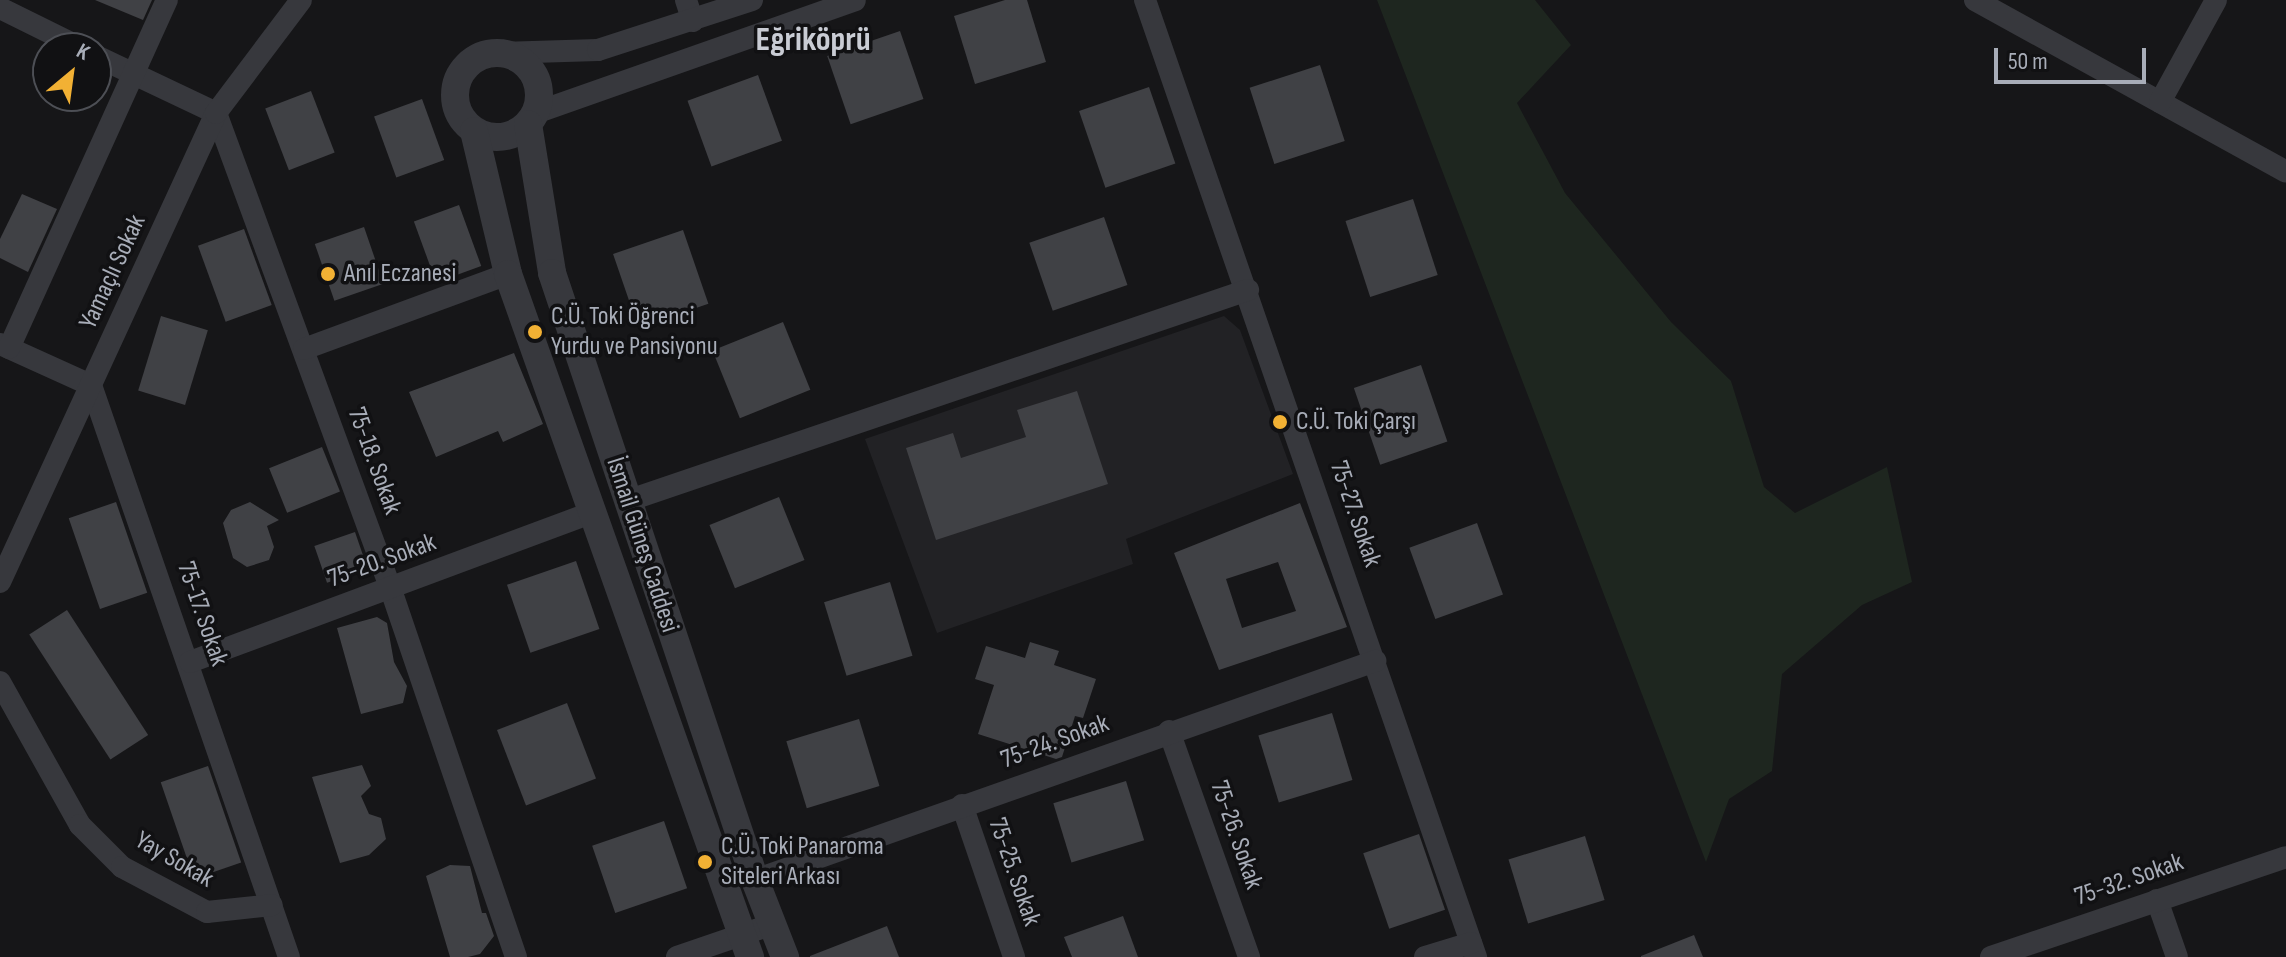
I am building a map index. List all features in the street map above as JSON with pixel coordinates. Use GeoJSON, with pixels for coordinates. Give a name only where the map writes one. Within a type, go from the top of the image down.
{"type":"FeatureCollection","features":[{"type":"Feature","properties":{"kind":"street"},"geometry":{"type":"LineString","coordinates":[[91,385],[5,346],[130,73],[167,0]]}},
{"type":"Feature","properties":{"kind":"street","name":"Yamaçlı Sokak"},"geometry":{"type":"LineString","coordinates":[[0,582],[216,113],[301,0]]}},
{"type":"Feature","properties":{"kind":"street"},"geometry":{"type":"LineString","coordinates":[[752,0],[690,10],[598,50],[502,53],[476,58],[457,78],[456,108],[474,131],[502,137],[531,119],[855,0]]}},
{"type":"Feature","properties":{"kind":"street","name":"75-27. Sokak"},"geometry":{"type":"LineString","coordinates":[[1145,0],[1248,290],[1474,950]]}},
{"type":"Feature","properties":{"kind":"street"},"geometry":{"type":"LineString","coordinates":[[1975,0],[2286,172]]}},
{"type":"Feature","properties":{"kind":"street"},"geometry":{"type":"LineString","coordinates":[[2160,102],[2216,0]]}},
{"type":"Feature","properties":{"kind":"street"},"geometry":{"type":"LineString","coordinates":[[0,8],[49,32]]}},
{"type":"Feature","properties":{"kind":"street"},"geometry":{"type":"LineString","coordinates":[[502,53],[515,56],[534,74],[539,100],[531,119]]}},
{"type":"Feature","properties":{"kind":"street"},"geometry":{"type":"LineString","coordinates":[[112,64],[216,113]]}},
{"type":"Feature","properties":{"kind":"street","name":"75-18. Sokak"},"geometry":{"type":"LineString","coordinates":[[216,113],[390,587],[516,957]]}},
{"type":"Feature","properties":{"kind":"street","name":"İsmail Güneş Caddesi"},"geometry":{"type":"LineString","coordinates":[[531,119],[552,273],[755,880],[785,957]]}},
{"type":"Feature","properties":{"kind":"street","name":"İsmail Güneş Caddesi"},"geometry":{"type":"LineString","coordinates":[[474,131],[508,274],[745,945]]}},
{"type":"Feature","properties":{"kind":"street"},"geometry":{"type":"LineString","coordinates":[[304,349],[508,274]]}},
{"type":"Feature","properties":{"kind":"street"},"geometry":{"type":"LineString","coordinates":[[627,501],[1248,290]]}},
{"type":"Feature","properties":{"kind":"street","name":"75-17. Sokak"},"geometry":{"type":"LineString","coordinates":[[91,385],[190,662],[289,957]]}},
{"type":"Feature","properties":{"kind":"street","name":"75-20. Sokak"},"geometry":{"type":"LineString","coordinates":[[190,662],[593,512]]}},
{"type":"Feature","properties":{"kind":"street","name":"75-24. Sokak"},"geometry":{"type":"LineString","coordinates":[[755,880],[1169,731],[1375,661]]}},
{"type":"Feature","properties":{"kind":"street","name":"Yay Sokak"},"geometry":{"type":"LineString","coordinates":[[0,682],[80,825],[122,867],[207,912],[272,905]]}},
{"type":"Feature","properties":{"kind":"street","name":"75-26. Sokak"},"geometry":{"type":"LineString","coordinates":[[1169,731],[1249,957]]}},
{"type":"Feature","properties":{"kind":"street","name":"75-25. Sokak"},"geometry":{"type":"LineString","coordinates":[[962,805],[1014,957]]}},
{"type":"Feature","properties":{"kind":"street","name":"75-32. Sokak"},"geometry":{"type":"LineString","coordinates":[[1991,957],[2286,857]]}},
{"type":"Feature","properties":{"kind":"street"},"geometry":{"type":"LineString","coordinates":[[2157,900],[2177,957]]}},
{"type":"Feature","properties":{"kind":"street"},"geometry":{"type":"LineString","coordinates":[[677,957],[745,945],[773,924]]}},
{"type":"Feature","properties":{"kind":"street"},"geometry":{"type":"LineString","coordinates":[[1425,957],[1474,950]]}},
{"type":"Feature","properties":{"kind":"shaded area"},"geometry":{"type":"Polygon","coordinates":[[[1377,0],[1535,0],[1571,45],[1517,103],[1565,193],[1671,322],[1731,381],[1764,487],[1795,513],[1887,467],[1912,582],[1862,605],[1782,674],[1772,771],[1729,799],[1706,862],[1377,0]]]}},
{"type":"Feature","properties":{"kind":"shaded area"},"geometry":{"type":"Polygon","coordinates":[[[1224,316],[1240,330],[1293,474],[1126,539],[1133,564],[937,633],[865,439],[1224,316]]]}},
{"type":"Feature","properties":{"kind":"building"},"geometry":{"type":"Polygon","coordinates":[[[95,0],[152,0],[143,20],[95,0]]]}},
{"type":"Feature","properties":{"kind":"building"},"geometry":{"type":"Polygon","coordinates":[[[1005,0],[1027,0],[1046,62],[975,84],[954,16],[1005,0]]]}},
{"type":"Feature","properties":{"kind":"building"},"geometry":{"type":"Polygon","coordinates":[[[900,31],[923,99],[851,124],[827,56],[900,31]]]}},
{"type":"Feature","properties":{"kind":"building"},"geometry":{"type":"Polygon","coordinates":[[[1320,65],[1345,141],[1274,164],[1250,88],[1320,65]]]}},
{"type":"Feature","properties":{"kind":"building"},"geometry":{"type":"Polygon","coordinates":[[[758,75],[782,141],[711,166],[688,101],[758,75]]]}},
{"type":"Feature","properties":{"kind":"building"},"geometry":{"type":"Polygon","coordinates":[[[1149,87],[1175,164],[1105,188],[1079,111],[1149,87]]]}},
{"type":"Feature","properties":{"kind":"building"},"geometry":{"type":"Polygon","coordinates":[[[311,91],[335,153],[289,170],[265,109],[311,91]]]}},
{"type":"Feature","properties":{"kind":"building"},"geometry":{"type":"Polygon","coordinates":[[[422,99],[444,160],[396,178],[374,116],[422,99]]]}},
{"type":"Feature","properties":{"kind":"building"},"geometry":{"type":"Polygon","coordinates":[[[22,194],[57,209],[28,272],[0,258],[0,239],[22,194]]]}},
{"type":"Feature","properties":{"kind":"building"},"geometry":{"type":"Polygon","coordinates":[[[1413,199],[1438,275],[1370,297],[1345,221],[1413,199]]]}},
{"type":"Feature","properties":{"kind":"building"},"geometry":{"type":"Polygon","coordinates":[[[459,205],[481,266],[436,282],[414,221],[459,205]]]}},
{"type":"Feature","properties":{"kind":"building"},"geometry":{"type":"Polygon","coordinates":[[[1104,217],[1127,285],[1053,311],[1029,243],[1104,217]]]}},
{"type":"Feature","properties":{"kind":"building"},"geometry":{"type":"Polygon","coordinates":[[[364,227],[384,284],[334,301],[315,244],[364,227]]]}},
{"type":"Feature","properties":{"kind":"building"},"geometry":{"type":"Polygon","coordinates":[[[244,229],[272,305],[226,322],[198,246],[244,229]]]}},
{"type":"Feature","properties":{"kind":"building"},"geometry":{"type":"Polygon","coordinates":[[[683,230],[708,304],[638,328],[613,254],[683,230]]]}},
{"type":"Feature","properties":{"kind":"building"},"geometry":{"type":"Polygon","coordinates":[[[161,316],[208,330],[185,405],[138,391],[161,316]]]}},
{"type":"Feature","properties":{"kind":"building"},"geometry":{"type":"Polygon","coordinates":[[[783,322],[810,390],[740,418],[713,350],[783,322]]]}},
{"type":"Feature","properties":{"kind":"building"},"geometry":{"type":"Polygon","coordinates":[[[514,353],[543,424],[503,442],[498,431],[436,457],[409,392],[514,353]]]}},
{"type":"Feature","properties":{"kind":"building"},"geometry":{"type":"Polygon","coordinates":[[[1421,365],[1447,442],[1380,465],[1354,388],[1421,365]]]}},
{"type":"Feature","properties":{"kind":"building"},"geometry":{"type":"Polygon","coordinates":[[[1077,391],[1108,484],[936,540],[906,448],[953,433],[961,458],[1026,437],[1017,410],[1077,391]]]}},
{"type":"Feature","properties":{"kind":"building"},"geometry":{"type":"Polygon","coordinates":[[[322,447],[340,492],[287,513],[269,468],[322,447]]]}},
{"type":"Feature","properties":{"kind":"building"},"geometry":{"type":"Polygon","coordinates":[[[779,497],[804,560],[735,588],[709,525],[779,497]]]}},
{"type":"Feature","properties":{"kind":"building"},"geometry":{"type":"Polygon","coordinates":[[[116,502],[147,593],[100,609],[69,518],[116,502]]]}},
{"type":"Feature","properties":{"kind":"building"},"geometry":{"type":"Polygon","coordinates":[[[250,502],[279,520],[267,526],[274,547],[269,560],[247,567],[233,558],[223,523],[231,510],[250,502]]]}},
{"type":"Feature","properties":{"kind":"building"},"geometry":{"type":"Polygon","coordinates":[[[1300,503],[1347,627],[1219,670],[1174,553],[1300,503]],[[1278,562],[1226,579],[1242,628],[1296,611],[1278,562]]]}},
{"type":"Feature","properties":{"kind":"building"},"geometry":{"type":"Polygon","coordinates":[[[1477,523],[1503,594],[1435,619],[1409,548],[1477,523]]]}},
{"type":"Feature","properties":{"kind":"building"},"geometry":{"type":"Polygon","coordinates":[[[355,532],[368,569],[327,583],[314,546],[355,532]]]}},
{"type":"Feature","properties":{"kind":"building"},"geometry":{"type":"Polygon","coordinates":[[[576,561],[599,629],[530,653],[507,585],[576,561]]]}},
{"type":"Feature","properties":{"kind":"building"},"geometry":{"type":"Polygon","coordinates":[[[890,582],[913,656],[847,676],[824,602],[890,582]]]}},
{"type":"Feature","properties":{"kind":"building"},"geometry":{"type":"Polygon","coordinates":[[[67,610],[148,735],[110,759],[29,635],[67,610]]]}},
{"type":"Feature","properties":{"kind":"building"},"geometry":{"type":"Polygon","coordinates":[[[377,617],[387,623],[394,662],[407,686],[403,703],[361,714],[337,628],[377,617]]]}},
{"type":"Feature","properties":{"kind":"building"},"geometry":{"type":"Polygon","coordinates":[[[1030,642],[1059,651],[1054,665],[1096,679],[1083,718],[1075,716],[1062,757],[1056,759],[978,734],[994,685],[975,679],[986,646],[1025,658],[1030,642]]]}},
{"type":"Feature","properties":{"kind":"building"},"geometry":{"type":"Polygon","coordinates":[[[567,703],[596,779],[526,805],[497,730],[567,703]]]}},
{"type":"Feature","properties":{"kind":"building"},"geometry":{"type":"Polygon","coordinates":[[[1332,713],[1352,780],[1279,802],[1258,736],[1332,713]]]}},
{"type":"Feature","properties":{"kind":"building"},"geometry":{"type":"Polygon","coordinates":[[[859,719],[879,786],[807,808],[786,741],[859,719]]]}},
{"type":"Feature","properties":{"kind":"building"},"geometry":{"type":"Polygon","coordinates":[[[362,765],[371,786],[361,796],[369,814],[381,818],[386,839],[369,855],[340,863],[312,777],[362,765]]]}},
{"type":"Feature","properties":{"kind":"building"},"geometry":{"type":"Polygon","coordinates":[[[208,766],[241,862],[194,879],[161,782],[208,766]]]}},
{"type":"Feature","properties":{"kind":"building"},"geometry":{"type":"Polygon","coordinates":[[[1126,781],[1144,840],[1071,863],[1053,803],[1126,781]]]}},
{"type":"Feature","properties":{"kind":"building"},"geometry":{"type":"Polygon","coordinates":[[[664,821],[687,888],[615,913],[592,846],[664,821]]]}},
{"type":"Feature","properties":{"kind":"building"},"geometry":{"type":"Polygon","coordinates":[[[1419,834],[1445,910],[1389,929],[1363,853],[1419,834]]]}},
{"type":"Feature","properties":{"kind":"building"},"geometry":{"type":"Polygon","coordinates":[[[1585,836],[1605,900],[1528,923],[1508,859],[1585,836]]]}},
{"type":"Feature","properties":{"kind":"building"},"geometry":{"type":"Polygon","coordinates":[[[450,865],[470,866],[482,913],[486,913],[494,936],[480,954],[450,957],[426,876],[450,865]]]}},
{"type":"Feature","properties":{"kind":"building"},"geometry":{"type":"Polygon","coordinates":[[[1123,916],[1138,957],[1072,957],[1064,937],[1123,916]]]}},
{"type":"Feature","properties":{"kind":"building"},"geometry":{"type":"Polygon","coordinates":[[[887,926],[899,957],[810,957],[810,956],[887,926]]]}},
{"type":"Feature","properties":{"kind":"building"},"geometry":{"type":"Polygon","coordinates":[[[1694,935],[1703,957],[1641,957],[1641,956],[1694,935]]]}},
{"type":"Feature","properties":{"kind":"place","name":"Anıl Eczanesi"},"geometry":{"type":"Point","coordinates":[328,274]}},
{"type":"Feature","properties":{"kind":"place","name":"C.Ü. Toki Öğrenci Yurdu ve Pansiyonu"},"geometry":{"type":"Point","coordinates":[535,332]}},
{"type":"Feature","properties":{"kind":"place","name":"C.Ü. Toki Çarşı"},"geometry":{"type":"Point","coordinates":[1280,422]}},
{"type":"Feature","properties":{"kind":"place","name":"C.Ü. Toki Panaroma Siteleri Arkası"},"geometry":{"type":"Point","coordinates":[705,862]}},
{"type":"Feature","properties":{"kind":"district","name":"Eğriköprü"},"geometry":{"type":"Point","coordinates":[813,40]}}]}
